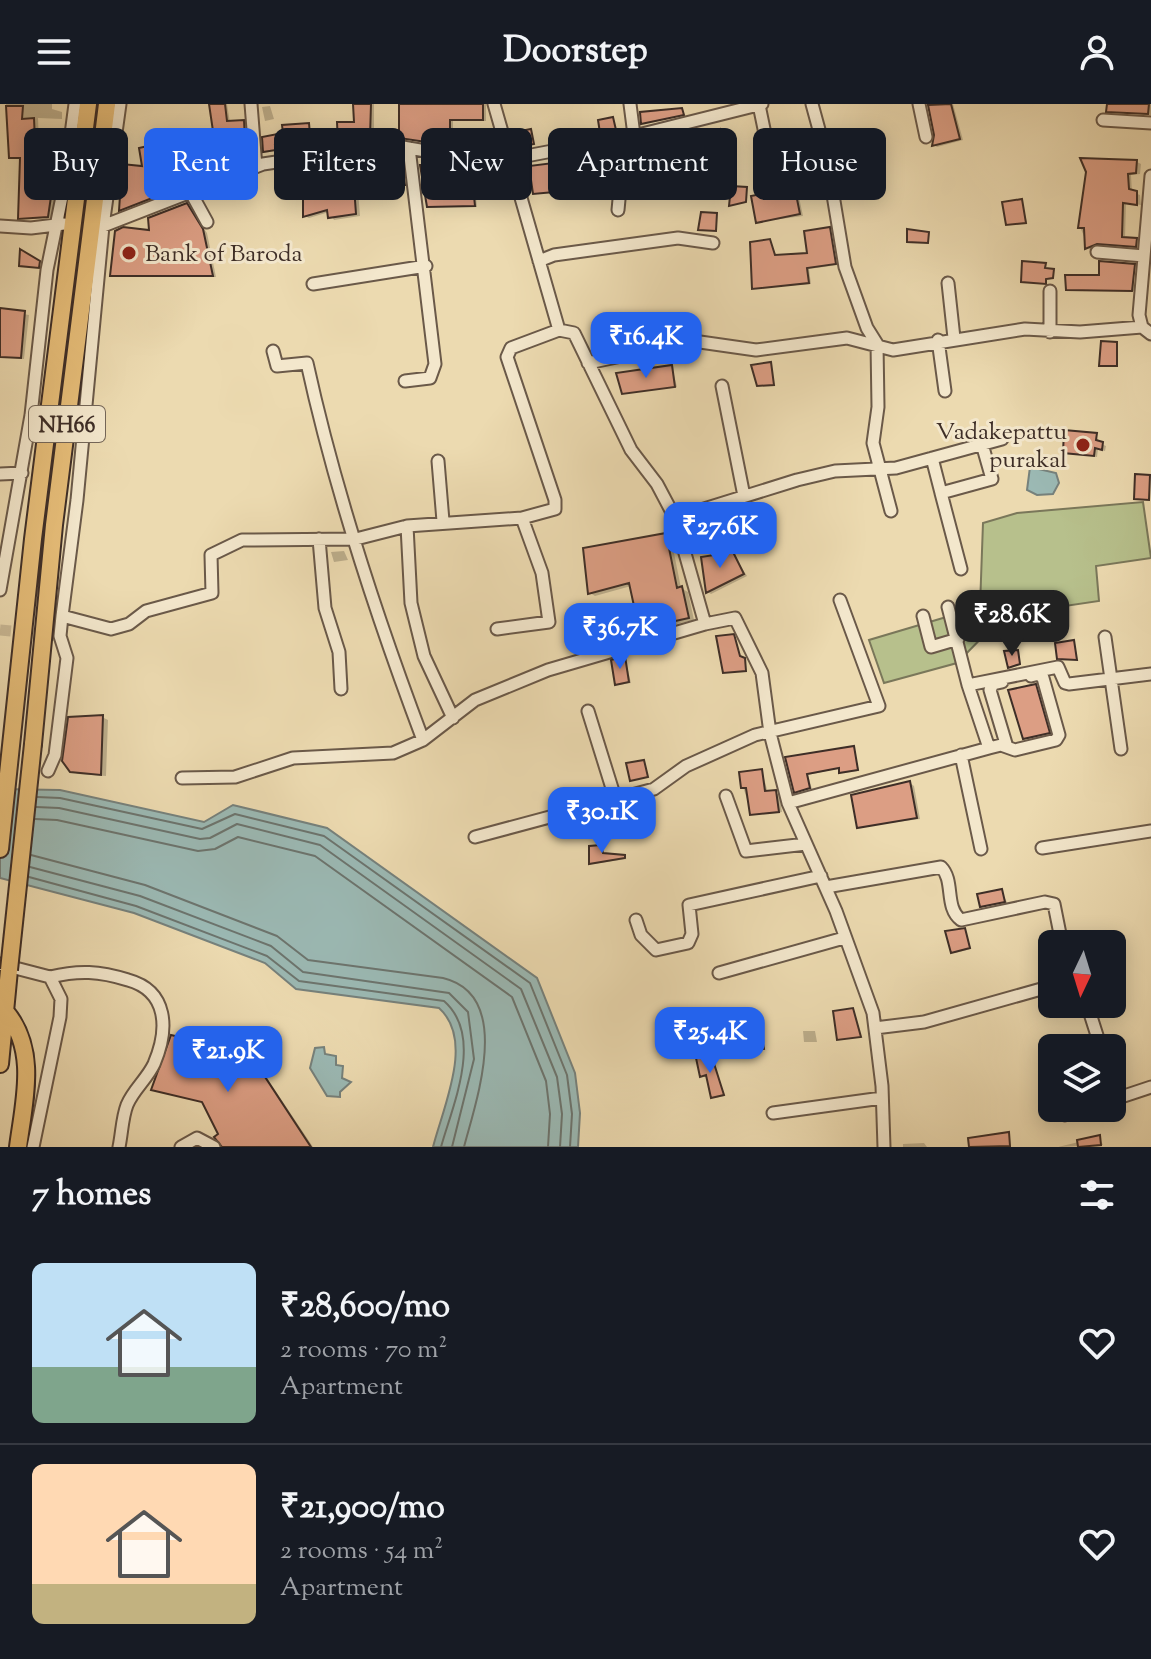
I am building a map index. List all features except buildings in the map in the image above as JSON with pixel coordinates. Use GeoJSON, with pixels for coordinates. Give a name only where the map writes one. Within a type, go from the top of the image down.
{"type":"FeatureCollection","features":[{"type":"Feature","properties":{"kind":"highway","name":"NH66"},"geometry":{"type":"LineString","coordinates":[[0,849],[64,224],[88,104]]}},
{"type":"Feature","properties":{"kind":"highway","name":"NH66"},"geometry":{"type":"LineString","coordinates":[[0,1064],[6,1012],[4,967],[33,744],[54,525],[107,104]]}},
{"type":"Feature","properties":{"kind":"highway"},"geometry":{"type":"LineString","coordinates":[[6,1012],[19,1027],[25,1050],[27,1076],[18,1147]]}},
{"type":"Feature","properties":{"kind":"street"},"geometry":{"type":"LineString","coordinates":[[0,590],[22,473],[47,270],[64,224],[75,104]]}},
{"type":"Feature","properties":{"kind":"street"},"geometry":{"type":"LineString","coordinates":[[48,771],[55,755],[67,658],[60,636],[77,500],[103,226],[120,104]]}},
{"type":"Feature","properties":{"kind":"street"},"geometry":{"type":"LineString","coordinates":[[251,104],[253,128]]}},
{"type":"Feature","properties":{"kind":"street"},"geometry":{"type":"LineString","coordinates":[[494,104],[501,128]]}},
{"type":"Feature","properties":{"kind":"street"},"geometry":{"type":"LineString","coordinates":[[630,104],[633,128]]}},
{"type":"Feature","properties":{"kind":"street"},"geometry":{"type":"LineString","coordinates":[[662,128],[760,104],[765,128]]}},
{"type":"Feature","properties":{"kind":"street"},"geometry":{"type":"LineString","coordinates":[[812,104],[827,159],[845,267],[867,328],[877,344],[878,407],[873,443],[891,511]]}},
{"type":"Feature","properties":{"kind":"street"},"geometry":{"type":"LineString","coordinates":[[919,104],[926,137]]}},
{"type":"Feature","properties":{"kind":"street"},"geometry":{"type":"LineString","coordinates":[[1103,120],[1151,123]]}},
{"type":"Feature","properties":{"kind":"street"},"geometry":{"type":"LineString","coordinates":[[258,167],[343,150],[391,145],[421,150]]}},
{"type":"Feature","properties":{"kind":"street"},"geometry":{"type":"LineString","coordinates":[[405,381],[430,378],[435,364],[426,266],[409,148]]}},
{"type":"Feature","properties":{"kind":"street"},"geometry":{"type":"LineString","coordinates":[[588,363],[693,341],[756,350],[826,338],[877,344],[893,350],[938,340],[1025,329],[1050,332],[1147,330],[1139,315],[1151,176]]}},
{"type":"Feature","properties":{"kind":"street"},"geometry":{"type":"LineString","coordinates":[[103,226],[168,200]]}},
{"type":"Feature","properties":{"kind":"street"},"geometry":{"type":"LineString","coordinates":[[195,200],[207,222]]}},
{"type":"Feature","properties":{"kind":"street"},"geometry":{"type":"LineString","coordinates":[[522,200],[559,330]]}},
{"type":"Feature","properties":{"kind":"street"},"geometry":{"type":"LineString","coordinates":[[618,210],[619,200]]}},
{"type":"Feature","properties":{"kind":"street"},"geometry":{"type":"LineString","coordinates":[[0,226],[64,224]]}},
{"type":"Feature","properties":{"kind":"street"},"geometry":{"type":"LineString","coordinates":[[539,261],[554,255],[678,238],[713,243]]}},
{"type":"Feature","properties":{"kind":"street"},"geometry":{"type":"LineString","coordinates":[[1097,252],[1144,256]]}},
{"type":"Feature","properties":{"kind":"street"},"geometry":{"type":"LineString","coordinates":[[313,284],[426,266]]}},
{"type":"Feature","properties":{"kind":"street"},"geometry":{"type":"LineString","coordinates":[[948,283],[954,338]]}},
{"type":"Feature","properties":{"kind":"street"},"geometry":{"type":"LineString","coordinates":[[1050,291],[1050,332]]}},
{"type":"Feature","properties":{"kind":"street"},"geometry":{"type":"LineString","coordinates":[[62,616],[111,629],[129,624],[146,611],[212,593],[211,555],[242,540],[356,539],[407,526],[443,521],[522,518],[555,509],[555,500],[507,357],[511,348],[559,330],[574,333],[631,450],[657,484],[675,518],[705,624]]}},
{"type":"Feature","properties":{"kind":"street"},"geometry":{"type":"LineString","coordinates":[[938,340],[945,391]]}},
{"type":"Feature","properties":{"kind":"street"},"geometry":{"type":"LineString","coordinates":[[273,351],[277,366],[307,363],[322,429],[389,652],[423,740]]}},
{"type":"Feature","properties":{"kind":"street"},"geometry":{"type":"LineString","coordinates":[[722,386],[744,496]]}},
{"type":"Feature","properties":{"kind":"street"},"geometry":{"type":"LineString","coordinates":[[675,518],[828,472],[881,470],[1002,439]]}},
{"type":"Feature","properties":{"kind":"street"},"geometry":{"type":"LineString","coordinates":[[941,493],[992,479],[982,444]]}},
{"type":"Feature","properties":{"kind":"street"},"geometry":{"type":"LineString","coordinates":[[932,458],[961,569]]}},
{"type":"Feature","properties":{"kind":"street"},"geometry":{"type":"LineString","coordinates":[[438,461],[443,521]]}},
{"type":"Feature","properties":{"kind":"street"},"geometry":{"type":"LineString","coordinates":[[0,474],[22,473]]}},
{"type":"Feature","properties":{"kind":"street"},"geometry":{"type":"LineString","coordinates":[[497,629],[549,622],[542,573],[522,518]]}},
{"type":"Feature","properties":{"kind":"street"},"geometry":{"type":"LineString","coordinates":[[407,526],[411,603],[424,656],[453,718]]}},
{"type":"Feature","properties":{"kind":"street"},"geometry":{"type":"LineString","coordinates":[[319,539],[325,608],[339,652],[341,689]]}},
{"type":"Feature","properties":{"kind":"street"},"geometry":{"type":"LineString","coordinates":[[475,837],[654,789],[686,766],[755,735],[879,706],[840,600]]}},
{"type":"Feature","properties":{"kind":"street"},"geometry":{"type":"LineString","coordinates":[[948,607],[968,685],[989,748]]}},
{"type":"Feature","properties":{"kind":"street"},"geometry":{"type":"LineString","coordinates":[[923,616],[931,647],[958,639]]}},
{"type":"Feature","properties":{"kind":"street"},"geometry":{"type":"LineString","coordinates":[[182,778],[235,777],[293,758],[393,753],[423,740],[475,700],[548,670],[735,618],[762,673],[770,733],[788,803],[824,882],[873,1013],[884,1147]]}},
{"type":"Feature","properties":{"kind":"street"},"geometry":{"type":"LineString","coordinates":[[1105,637],[1121,749]]}},
{"type":"Feature","properties":{"kind":"street"},"geometry":{"type":"LineString","coordinates":[[968,685],[1058,667],[1065,683],[1069,684],[1151,674]]}},
{"type":"Feature","properties":{"kind":"street"},"geometry":{"type":"LineString","coordinates":[[788,803],[989,748],[1015,750],[1056,740],[1059,735],[1043,678],[1039,674],[993,684],[990,690],[1007,747]]}},
{"type":"Feature","properties":{"kind":"street"},"geometry":{"type":"LineString","coordinates":[[588,711],[616,801]]}},
{"type":"Feature","properties":{"kind":"street"},"geometry":{"type":"LineString","coordinates":[[961,755],[981,849]]}},
{"type":"Feature","properties":{"kind":"street"},"geometry":{"type":"LineString","coordinates":[[726,796],[746,851],[806,844]]}},
{"type":"Feature","properties":{"kind":"street"},"geometry":{"type":"LineString","coordinates":[[1042,848],[1151,831]]}},
{"type":"Feature","properties":{"kind":"street"},"geometry":{"type":"LineString","coordinates":[[636,920],[641,935],[656,950],[688,943],[692,934],[689,905],[824,882],[941,867],[946,872],[954,915],[961,920],[1045,902],[1054,904],[1059,930]]}},
{"type":"Feature","properties":{"kind":"street"},"geometry":{"type":"LineString","coordinates":[[719,973],[844,938]]}},
{"type":"Feature","properties":{"kind":"street"},"geometry":{"type":"LineString","coordinates":[[4,967],[50,977],[77,971],[100,972],[148,985],[154,993],[162,1014],[160,1040],[154,1063],[128,1101],[119,1147]]}},
{"type":"Feature","properties":{"kind":"street"},"geometry":{"type":"LineString","coordinates":[[33,1147],[60,1017],[61,999],[50,977]]}},
{"type":"Feature","properties":{"kind":"street"},"geometry":{"type":"LineString","coordinates":[[875,1028],[924,1022],[1038,990]]}},
{"type":"Feature","properties":{"kind":"street"},"geometry":{"type":"LineString","coordinates":[[1126,1095],[1151,1087]]}},
{"type":"Feature","properties":{"kind":"street"},"geometry":{"type":"LineString","coordinates":[[773,1113],[882,1098]]}},
{"type":"Feature","properties":{"kind":"street"},"geometry":{"type":"LineString","coordinates":[[181,1147],[197,1138],[214,1147]]}},
{"type":"Feature","properties":{"kind":"green space"},"geometry":{"type":"Polygon","coordinates":[[[1143,502],[1151,558],[1096,566],[1099,601],[1004,615],[957,663],[884,683],[869,640],[980,607],[983,523],[1017,513],[1143,502]]]}},
{"type":"Feature","properties":{"kind":"water"},"geometry":{"type":"Polygon","coordinates":[[[1030,467],[1056,473],[1059,483],[1053,494],[1037,495],[1027,490],[1030,467]]]}},
{"type":"Feature","properties":{"kind":"water"},"geometry":{"type":"Polygon","coordinates":[[[0,789],[60,790],[204,822],[233,805],[327,828],[537,978],[575,1073],[580,1113],[578,1147],[433,1147],[449,1094],[456,1055],[455,1038],[439,1008],[296,989],[265,963],[134,913],[0,878],[0,789]]]}},
{"type":"Feature","properties":{"kind":"water"},"geometry":{"type":"Polygon","coordinates":[[[324,1047],[325,1054],[336,1056],[336,1065],[343,1066],[342,1078],[351,1082],[340,1092],[340,1097],[327,1096],[310,1068],[315,1048],[324,1047]]]}},
{"type":"Feature","properties":{"kind":"tunnel"},"geometry":{"type":"LineString","coordinates":[[0,630],[60,636]]}},
{"type":"Feature","properties":{"kind":"place","name":"Bank of Baroda"},"geometry":{"type":"Point","coordinates":[129,253]}},
{"type":"Feature","properties":{"kind":"place","name":"Vadakepattu purakal"},"geometry":{"type":"Point","coordinates":[1083,445]}}]}
